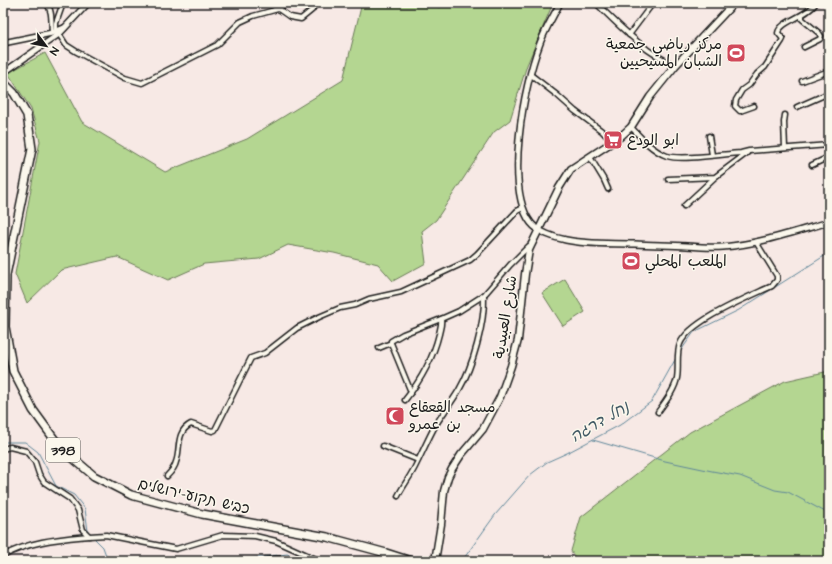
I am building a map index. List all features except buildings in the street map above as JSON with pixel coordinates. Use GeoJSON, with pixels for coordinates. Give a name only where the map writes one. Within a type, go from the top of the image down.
{"type":"FeatureCollection","features":[{"type":"Feature","properties":{"kind":"main road","name":"شارع العبيدية"},"geometry":{"type":"LineString","coordinates":[[435,561],[441,524],[444,491],[448,477],[461,454],[483,429],[500,397],[518,340],[527,259],[532,243],[559,188],[571,169],[612,142],[631,127],[650,97],[675,66],[734,3]]}},
{"type":"Feature","properties":{"kind":"main road","name":"כביש תקוע–ירושלים"},"geometry":{"type":"LineString","coordinates":[[3,82],[20,100],[27,115],[32,149],[6,275],[5,327],[13,370],[33,410],[60,447],[94,476],[131,495],[202,514],[327,537],[386,552],[410,561]]}},
{"type":"Feature","properties":{"kind":"main road"},"geometry":{"type":"LineString","coordinates":[[382,561],[386,552]]}},
{"type":"Feature","properties":{"kind":"street"},"geometry":{"type":"LineString","coordinates":[[46,3],[50,6],[55,33],[66,45],[125,78],[142,84],[217,45],[240,22],[253,16],[278,10],[287,3]]}},
{"type":"Feature","properties":{"kind":"street"},"geometry":{"type":"LineString","coordinates":[[55,33],[56,23],[63,3]]}},
{"type":"Feature","properties":{"kind":"street"},"geometry":{"type":"LineString","coordinates":[[3,73],[55,33],[65,28],[88,3]]}},
{"type":"Feature","properties":{"kind":"street"},"geometry":{"type":"LineString","coordinates":[[270,3],[290,17],[301,19],[312,10],[316,3]]}},
{"type":"Feature","properties":{"kind":"street"},"geometry":{"type":"LineString","coordinates":[[560,3],[541,41],[530,75],[522,111],[518,165],[519,187],[523,208],[532,223],[539,229],[566,240],[594,244],[635,244],[722,248],[756,242],[829,222]]}},
{"type":"Feature","properties":{"kind":"street"},"geometry":{"type":"LineString","coordinates":[[596,3],[629,35],[649,51],[675,66]]}},
{"type":"Feature","properties":{"kind":"street"},"geometry":{"type":"LineString","coordinates":[[629,35],[653,3]]}},
{"type":"Feature","properties":{"kind":"street"},"geometry":{"type":"LineString","coordinates":[[754,106],[740,111],[736,106],[736,100],[742,90],[765,67],[782,41],[783,39],[778,33],[781,27],[808,12],[816,3]]}},
{"type":"Feature","properties":{"kind":"street"},"geometry":{"type":"LineString","coordinates":[[802,16],[802,19],[821,36],[820,39],[804,47]]}},
{"type":"Feature","properties":{"kind":"street"},"geometry":{"type":"LineString","coordinates":[[3,43],[55,33]]}},
{"type":"Feature","properties":{"kind":"street"},"geometry":{"type":"LineString","coordinates":[[802,81],[829,71]]}},
{"type":"Feature","properties":{"kind":"street"},"geometry":{"type":"LineString","coordinates":[[530,75],[602,131],[612,142]]}},
{"type":"Feature","properties":{"kind":"street"},"geometry":{"type":"LineString","coordinates":[[797,107],[829,93]]}},
{"type":"Feature","properties":{"kind":"street"},"geometry":{"type":"LineString","coordinates":[[785,115],[785,148]]}},
{"type":"Feature","properties":{"kind":"street"},"geometry":{"type":"LineString","coordinates":[[631,127],[641,138],[666,156],[675,158],[829,145]]}},
{"type":"Feature","properties":{"kind":"street"},"geometry":{"type":"LineString","coordinates":[[709,136],[712,155]]}},
{"type":"Feature","properties":{"kind":"street"},"geometry":{"type":"LineString","coordinates":[[684,206],[715,177],[749,151]]}},
{"type":"Feature","properties":{"kind":"street"},"geometry":{"type":"LineString","coordinates":[[812,165],[829,156]]}},
{"type":"Feature","properties":{"kind":"street"},"geometry":{"type":"LineString","coordinates":[[590,157],[608,188]]}},
{"type":"Feature","properties":{"kind":"street"},"geometry":{"type":"LineString","coordinates":[[668,179],[715,177]]}},
{"type":"Feature","properties":{"kind":"street"},"geometry":{"type":"LineString","coordinates":[[167,476],[177,461],[178,444],[184,429],[191,424],[212,431],[215,430],[251,358],[265,353],[297,328],[319,317],[369,298],[401,292],[470,260],[478,254],[517,211],[523,208]]}},
{"type":"Feature","properties":{"kind":"street"},"geometry":{"type":"LineString","coordinates":[[658,412],[675,385],[680,344],[688,334],[705,319],[772,286],[777,280],[777,276],[756,242]]}},
{"type":"Feature","properties":{"kind":"street"},"geometry":{"type":"LineString","coordinates":[[378,348],[391,343],[402,334],[458,311],[484,295],[510,265],[532,243]]}},
{"type":"Feature","properties":{"kind":"street"},"geometry":{"type":"LineString","coordinates":[[398,496],[436,424],[460,388],[473,360],[481,323],[484,295]]}},
{"type":"Feature","properties":{"kind":"street"},"geometry":{"type":"LineString","coordinates":[[404,400],[423,375],[431,358],[442,322],[441,318]]}},
{"type":"Feature","properties":{"kind":"street"},"geometry":{"type":"LineString","coordinates":[[391,343],[411,392]]}},
{"type":"Feature","properties":{"kind":"street"},"geometry":{"type":"LineString","coordinates":[[383,446],[418,460]]}},
{"type":"Feature","properties":{"kind":"street"},"geometry":{"type":"LineString","coordinates":[[3,449],[10,447],[26,451],[35,462],[39,474],[44,482],[70,499],[78,510],[83,530],[90,536]]}},
{"type":"Feature","properties":{"kind":"street"},"geometry":{"type":"LineString","coordinates":[[3,556],[18,548],[64,538],[106,535],[176,549],[223,535],[255,536],[276,541],[319,561]]}},
{"type":"Feature","properties":{"kind":"street"},"geometry":{"type":"LineString","coordinates":[[264,561],[279,559],[294,559],[301,561]]}},
{"type":"Feature","properties":{"kind":"green space"},"geometry":{"type":"Polygon","coordinates":[[[362,3],[430,3],[440,8],[443,3],[553,3],[527,65],[510,120],[494,132],[436,220],[422,231],[426,263],[393,281],[378,264],[334,253],[288,245],[259,259],[204,264],[168,280],[117,257],[61,270],[27,303],[15,274],[40,141],[31,109],[8,73],[45,53],[82,122],[165,172],[247,139],[343,80],[362,3]]]}},
{"type":"Feature","properties":{"kind":"green space"},"geometry":{"type":"Polygon","coordinates":[[[565,279],[585,312],[563,326],[542,293],[565,279]]]}},
{"type":"Feature","properties":{"kind":"green space"},"geometry":{"type":"Polygon","coordinates":[[[829,371],[829,561],[577,561],[571,551],[581,517],[690,432],[785,381],[829,371]]]}},
{"type":"Feature","properties":{"kind":"waterway","name":"נחל דרגה"},"geometry":{"type":"LineString","coordinates":[[680,352],[694,332],[739,310],[829,253]]}},
{"type":"Feature","properties":{"kind":"waterway","name":"נחל דרגה"},"geometry":{"type":"LineString","coordinates":[[462,561],[495,515],[530,475],[547,462],[620,425],[652,401],[676,358]]}},
{"type":"Feature","properties":{"kind":"waterway"},"geometry":{"type":"LineString","coordinates":[[593,440],[665,461],[740,476],[775,490],[788,492],[829,514]]}},
{"type":"Feature","properties":{"kind":"waterway","name":"נחל דרגה"},"geometry":{"type":"LineString","coordinates":[[3,442],[25,442],[38,452],[56,486],[74,495],[85,509],[88,531],[90,533]]}},
{"type":"Feature","properties":{"kind":"waterway","name":"נחל דרגה"},"geometry":{"type":"LineString","coordinates":[[95,539],[103,547],[108,561]]}},
{"type":"Feature","properties":{"kind":"waterway","name":"נחל דרגה"},"geometry":{"type":"LineString","coordinates":[[230,561],[287,554],[312,561]]}},
{"type":"Feature","properties":{"kind":"place","name":"مركز رياضي جمعية الشبان المسيحيين"},"geometry":{"type":"Point","coordinates":[736,53]}},
{"type":"Feature","properties":{"kind":"place","name":"ابو الودع"},"geometry":{"type":"Point","coordinates":[613,140]}},
{"type":"Feature","properties":{"kind":"place","name":"الملعب المحلي"},"geometry":{"type":"Point","coordinates":[631,261]}},
{"type":"Feature","properties":{"kind":"place","name":"مسجد القعقاع بن عمرو"},"geometry":{"type":"Point","coordinates":[395,416]}}]}
